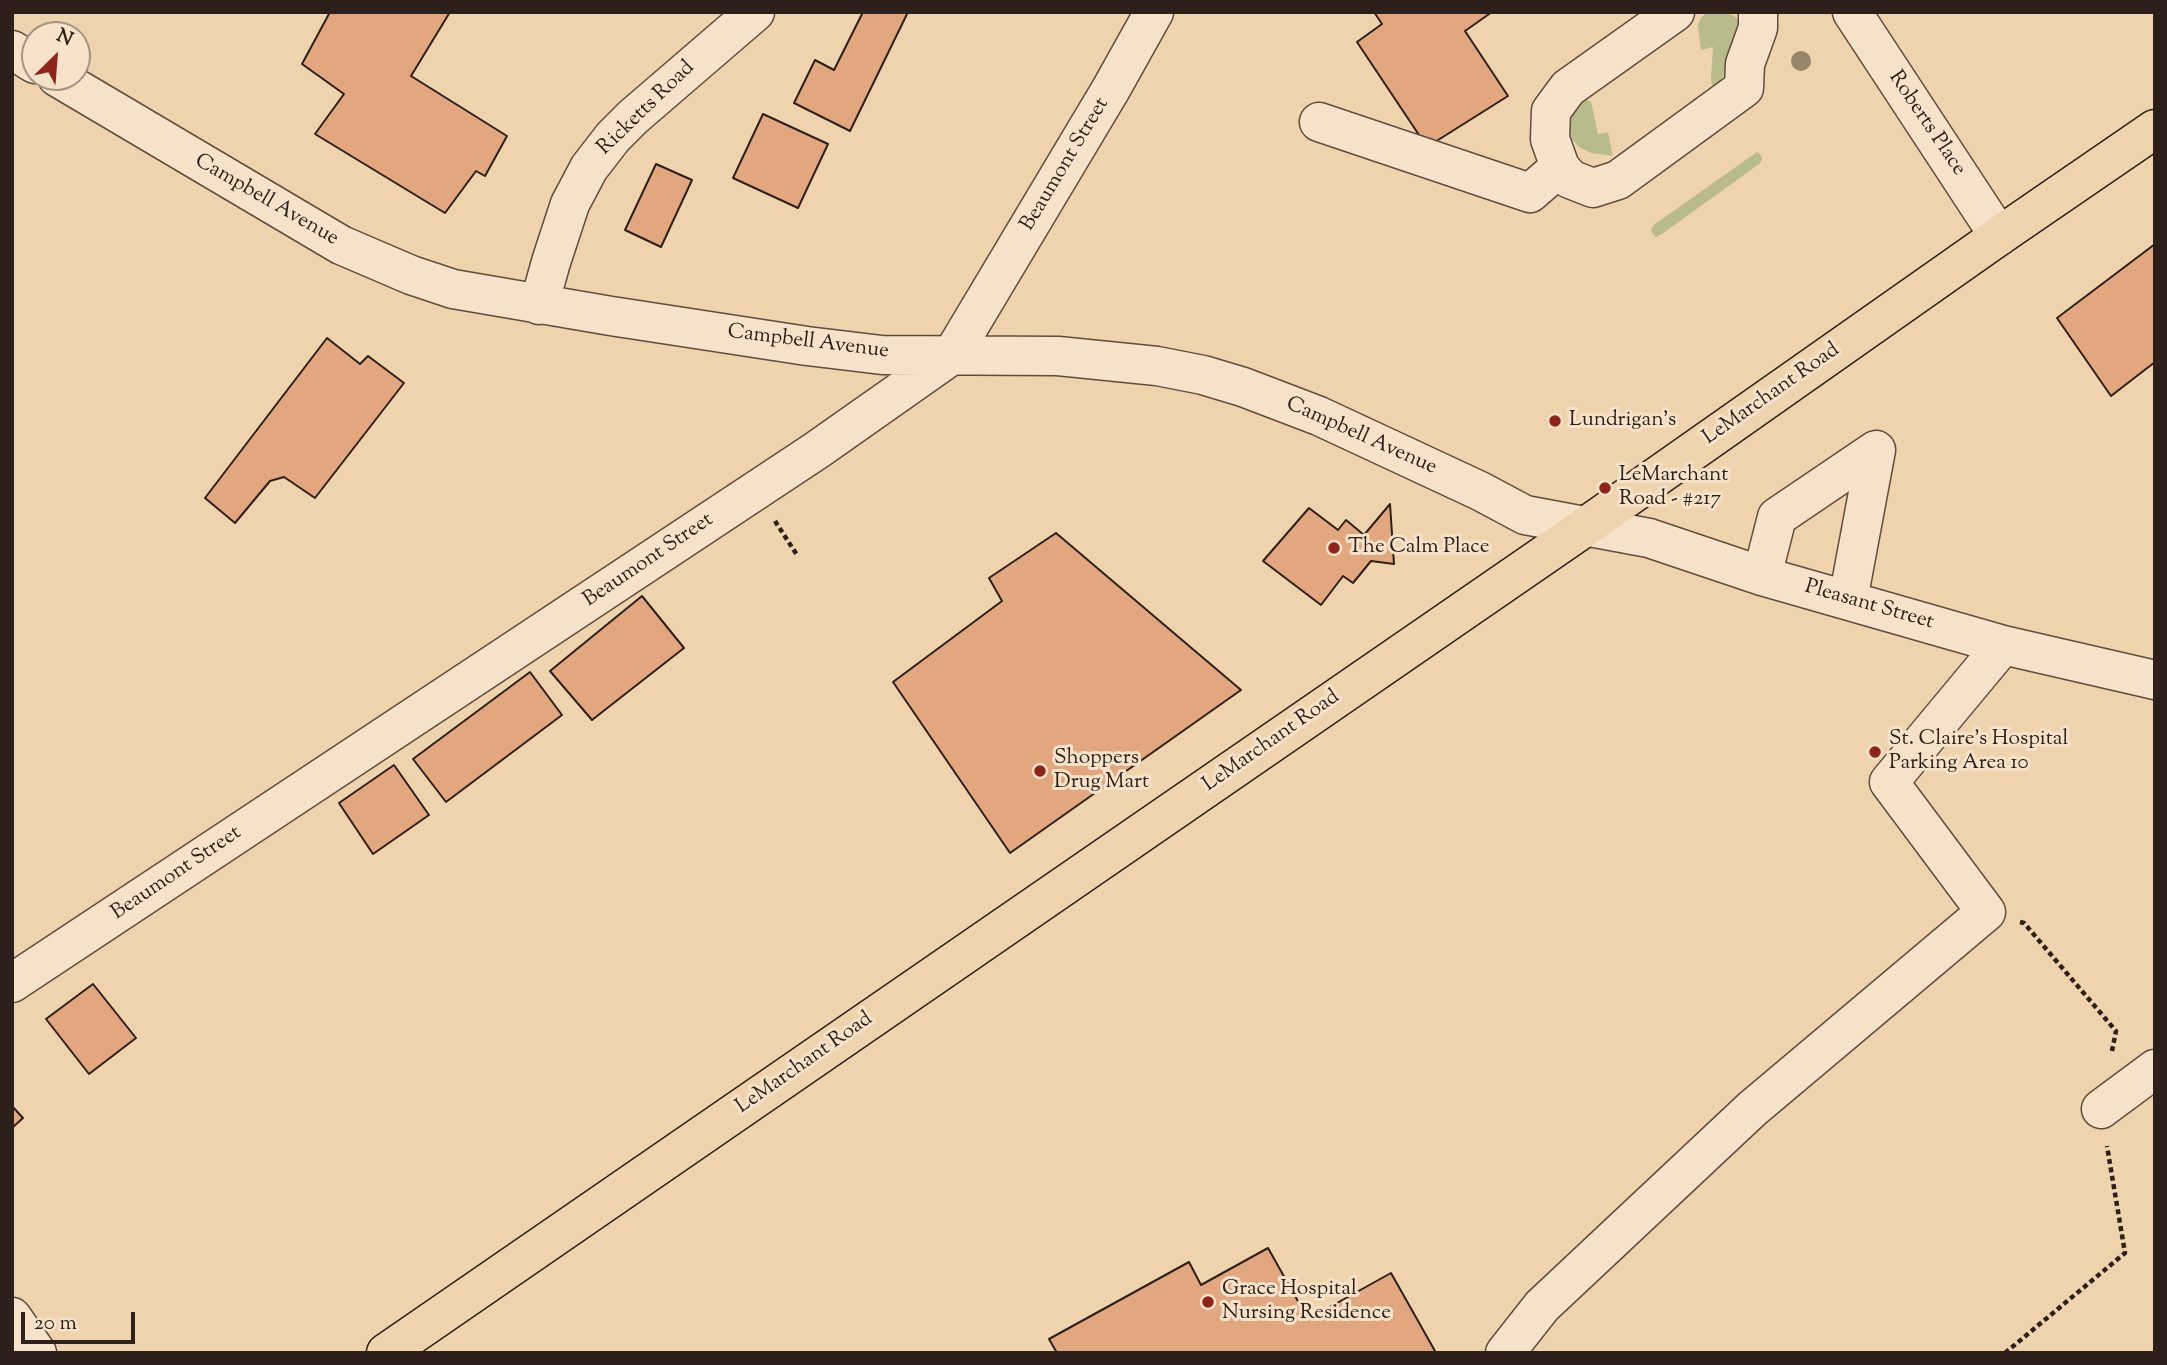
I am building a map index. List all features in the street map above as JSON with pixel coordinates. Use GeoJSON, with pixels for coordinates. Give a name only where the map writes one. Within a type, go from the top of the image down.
{"type":"FeatureCollection","features":[{"type":"Feature","properties":{"kind":"main road","name":"LeMarchant Road"},"geometry":{"type":"LineString","coordinates":[[386,1353],[1585,527],[2155,129]]}},
{"type":"Feature","properties":{"kind":"street","name":"Ricketts Road"},"geometry":{"type":"LineString","coordinates":[[539,305],[570,204],[589,168],[633,117],[755,12]]}},
{"type":"Feature","properties":{"kind":"street","name":"Beaumont Street"},"geometry":{"type":"LineString","coordinates":[[12,983],[786,471],[952,355],[1154,12]]}},
{"type":"Feature","properties":{"kind":"street"},"geometry":{"type":"LineString","coordinates":[[1675,12],[1568,88],[1550,111],[1550,139],[1560,167],[1570,180],[1593,188],[1618,180],[1744,88],[1745,64],[1758,28],[1758,12]]}},
{"type":"Feature","properties":{"kind":"street","name":"Roberts Place"},"geometry":{"type":"LineString","coordinates":[[1852,12],[1999,236]]}},
{"type":"Feature","properties":{"kind":"street","name":"Campbell Avenue"},"geometry":{"type":"LineString","coordinates":[[81,91],[341,245],[411,275],[453,289],[539,305],[882,355],[1058,356],[1157,366],[1203,375],[1319,416],[1480,491],[1525,515],[1585,527]]}},
{"type":"Feature","properties":{"kind":"street"},"geometry":{"type":"LineString","coordinates":[[1319,122],[1530,192],[1560,167]]}},
{"type":"Feature","properties":{"kind":"street"},"geometry":{"type":"LineString","coordinates":[[1762,576],[1777,517],[1876,450],[1848,600]]}},
{"type":"Feature","properties":{"kind":"street","name":"Pleasant Street"},"geometry":{"type":"LineString","coordinates":[[1585,527],[1648,538],[1762,576],[2003,645],[2155,680]]}},
{"type":"Feature","properties":{"kind":"street"},"geometry":{"type":"LineString","coordinates":[[1505,1353],[1542,1306],[1752,1109],[1986,912],[1889,782],[2003,645]]}},
{"type":"Feature","properties":{"kind":"street"},"geometry":{"type":"LineString","coordinates":[[2101,1109],[2155,1069]]}},
{"type":"Feature","properties":{"kind":"street"},"geometry":{"type":"LineString","coordinates":[[12,1317],[37,1353]]}},
{"type":"Feature","properties":{"kind":"path"},"geometry":{"type":"LineString","coordinates":[[1986,912],[2024,923],[2116,1031],[2101,1109],[2125,1254],[2005,1353]]}},
{"type":"Feature","properties":{"kind":"green space"},"geometry":{"type":"Polygon","coordinates":[[[1724,12],[1734,16],[1745,26],[1720,83],[1716,86],[1712,85],[1711,78],[1713,47],[1701,50],[1698,25],[1706,13],[1724,12]]]}},
{"type":"Feature","properties":{"kind":"green space"},"geometry":{"type":"Polygon","coordinates":[[[1585,99],[1591,102],[1598,134],[1608,132],[1613,156],[1591,153],[1579,147],[1572,139],[1569,119],[1573,108],[1585,99]]]}},
{"type":"Feature","properties":{"kind":"green space"},"geometry":{"type":"Polygon","coordinates":[[[1757,152],[1762,160],[1759,164],[1662,234],[1656,237],[1653,234],[1651,229],[1655,224],[1757,152]]]}},
{"type":"Feature","properties":{"kind":"building"},"geometry":{"type":"Polygon","coordinates":[[[330,12],[450,12],[411,76],[507,136],[485,176],[476,171],[445,213],[315,134],[344,94],[302,64],[330,12]]]}},
{"type":"Feature","properties":{"kind":"building"},"geometry":{"type":"Polygon","coordinates":[[[863,12],[908,12],[850,131],[794,103],[815,60],[834,70],[863,12]]]}},
{"type":"Feature","properties":{"kind":"building"},"geometry":{"type":"Polygon","coordinates":[[[1374,12],[1492,12],[1465,31],[1508,96],[1427,147],[1357,42],[1382,24],[1374,12]]]}},
{"type":"Feature","properties":{"kind":"building"},"geometry":{"type":"Polygon","coordinates":[[[763,114],[828,144],[798,208],[733,178],[763,114]]]}},
{"type":"Feature","properties":{"kind":"building"},"geometry":{"type":"Polygon","coordinates":[[[656,164],[692,180],[661,247],[625,230],[656,164]]]}},
{"type":"Feature","properties":{"kind":"building"},"geometry":{"type":"Polygon","coordinates":[[[2155,244],[2155,362],[2111,396],[2057,318],[2155,244]]]}},
{"type":"Feature","properties":{"kind":"building"},"geometry":{"type":"Polygon","coordinates":[[[327,338],[360,364],[368,356],[404,383],[315,498],[284,477],[270,481],[235,523],[205,498],[327,338]]]}},
{"type":"Feature","properties":{"kind":"building","name":"The Calm Place"},"geometry":{"type":"Polygon","coordinates":[[[1390,504],[1394,564],[1371,561],[1353,583],[1343,576],[1321,605],[1263,561],[1309,508],[1338,530],[1346,520],[1364,535],[1390,504]]]}},
{"type":"Feature","properties":{"kind":"building","name":"Shoppers Drug Mart"},"geometry":{"type":"Polygon","coordinates":[[[1056,533],[1241,690],[1010,853],[893,682],[1002,601],[989,578],[1056,533]]]}},
{"type":"Feature","properties":{"kind":"building"},"geometry":{"type":"Polygon","coordinates":[[[642,596],[684,648],[592,720],[550,671],[642,596]]]}},
{"type":"Feature","properties":{"kind":"building"},"geometry":{"type":"Polygon","coordinates":[[[530,672],[562,715],[446,802],[413,759],[530,672]]]}},
{"type":"Feature","properties":{"kind":"building"},"geometry":{"type":"Polygon","coordinates":[[[394,765],[429,815],[373,854],[339,803],[394,765]]]}},
{"type":"Feature","properties":{"kind":"building"},"geometry":{"type":"Polygon","coordinates":[[[93,984],[136,1038],[89,1074],[46,1019],[93,984]]]}},
{"type":"Feature","properties":{"kind":"building"},"geometry":{"type":"Polygon","coordinates":[[[12,1106],[23,1118],[12,1128],[12,1106]]]}},
{"type":"Feature","properties":{"kind":"building","name":"Grace Hospital Nursing Residence"},"geometry":{"type":"Polygon","coordinates":[[[1268,1248],[1308,1319],[1391,1273],[1435,1351],[1057,1353],[1049,1339],[1189,1262],[1201,1285],[1268,1248]]]}},
{"type":"Feature","properties":{"kind":"place","name":"Lundrigan's"},"geometry":{"type":"Point","coordinates":[1555,421]}},
{"type":"Feature","properties":{"kind":"place","name":"LeMarchant Road - #217"},"geometry":{"type":"Point","coordinates":[1605,488]}},
{"type":"Feature","properties":{"kind":"place","name":"The Calm Place"},"geometry":{"type":"Point","coordinates":[1334,548]}},
{"type":"Feature","properties":{"kind":"place","name":"St. Claire's Hospital Parking Area 10"},"geometry":{"type":"Point","coordinates":[1875,752]}},
{"type":"Feature","properties":{"kind":"place","name":"Shoppers Drug Mart"},"geometry":{"type":"Point","coordinates":[1040,771]}},
{"type":"Feature","properties":{"kind":"place","name":"Grace Hospital Nursing Residence"},"geometry":{"type":"Point","coordinates":[1208,1302]}}]}
